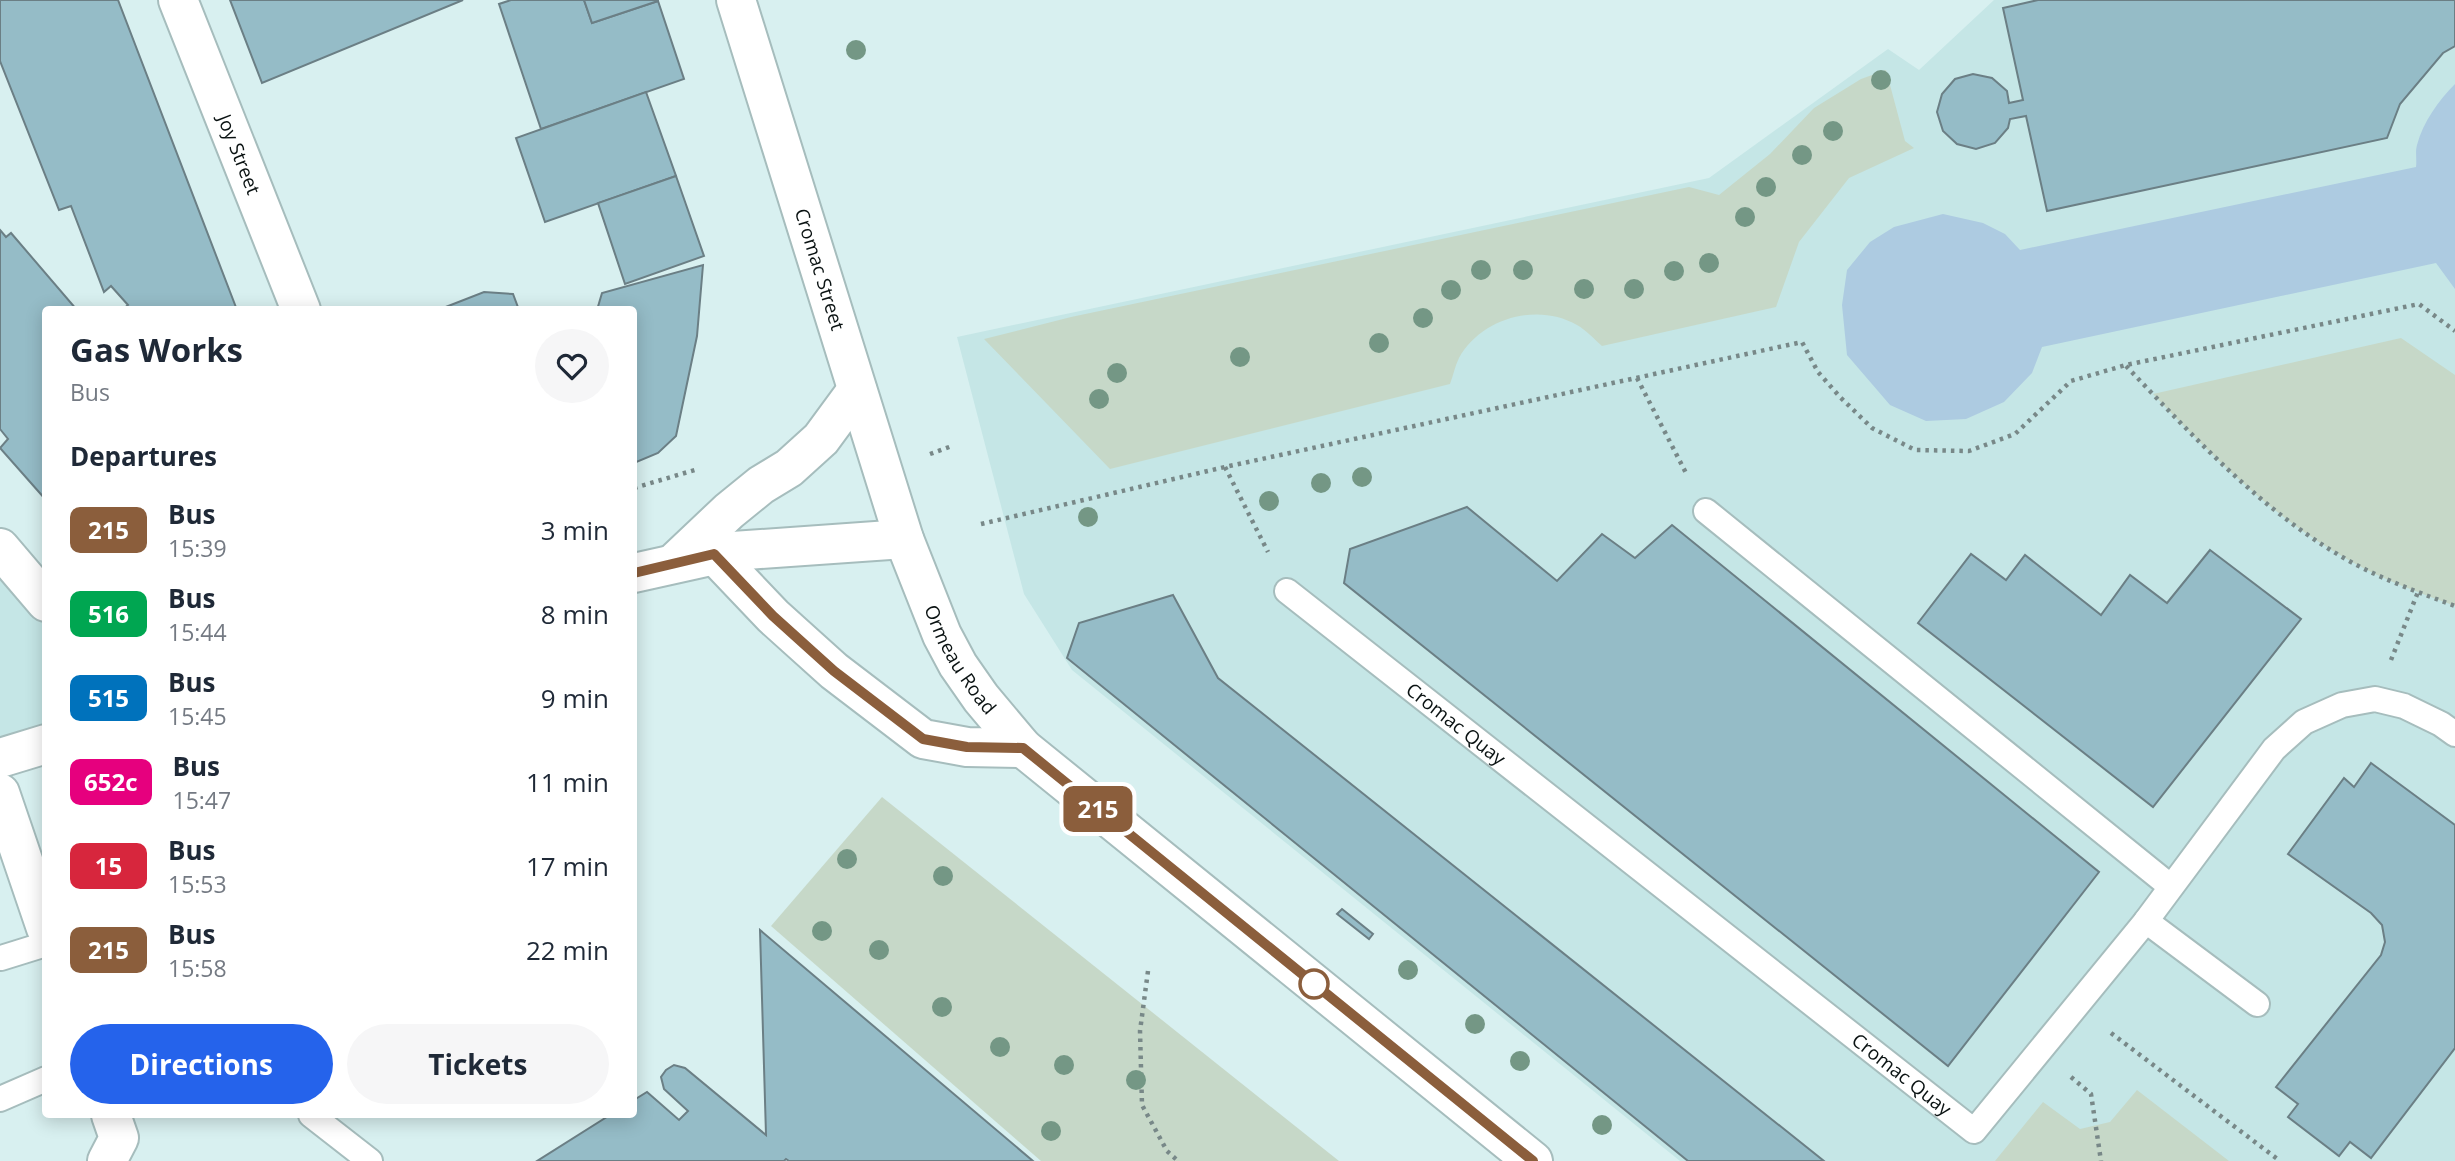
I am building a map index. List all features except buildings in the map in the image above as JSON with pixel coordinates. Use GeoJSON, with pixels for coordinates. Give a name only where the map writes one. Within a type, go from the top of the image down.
{"type":"FeatureCollection","features":[{"type":"Feature","properties":{"kind":"street","name":"Joy Street"},"geometry":{"type":"LineString","coordinates":[[178,0],[299,306]]}},
{"type":"Feature","properties":{"kind":"street","name":"Cromac Street"},"geometry":{"type":"LineString","coordinates":[[736,0],[904,539]]}},
{"type":"Feature","properties":{"kind":"street"},"geometry":{"type":"LineString","coordinates":[[674,563],[761,485],[789,468],[821,439],[857,390]]}},
{"type":"Feature","properties":{"kind":"street"},"geometry":{"type":"LineString","coordinates":[[637,572],[714,554],[904,539]]}},
{"type":"Feature","properties":{"kind":"street","name":"Ormeau Road"},"geometry":{"type":"LineString","coordinates":[[904,539],[942,635],[958,665],[981,698],[1023,748],[1533,1161]]}},
{"type":"Feature","properties":{"kind":"street"},"geometry":{"type":"LineString","coordinates":[[0,548],[42,597]]}},
{"type":"Feature","properties":{"kind":"street"},"geometry":{"type":"LineString","coordinates":[[714,554],[773,616],[834,671],[923,739],[967,747],[1023,748]]}},
{"type":"Feature","properties":{"kind":"street"},"geometry":{"type":"LineString","coordinates":[[0,758],[42,745]]}},
{"type":"Feature","properties":{"kind":"street"},"geometry":{"type":"LineString","coordinates":[[0,793],[42,916]]}},
{"type":"Feature","properties":{"kind":"street"},"geometry":{"type":"LineString","coordinates":[[107,1161],[119,1139],[112,1118]]}},
{"type":"Feature","properties":{"kind":"lane"},"geometry":{"type":"LineString","coordinates":[[1706,511],[2170,886]]}},
{"type":"Feature","properties":{"kind":"lane","name":"Cromac Quay"},"geometry":{"type":"LineString","coordinates":[[1287,591],[1974,1131],[2146,921],[2274,749],[2304,722],[2342,705],[2375,699],[2404,706],[2455,734]]}},
{"type":"Feature","properties":{"kind":"lane"},"geometry":{"type":"LineString","coordinates":[[2146,921],[2257,1004]]}},
{"type":"Feature","properties":{"kind":"lane"},"geometry":{"type":"LineString","coordinates":[[1,958],[42,945]]}},
{"type":"Feature","properties":{"kind":"lane"},"geometry":{"type":"LineString","coordinates":[[0,1099],[42,1081]]}},
{"type":"Feature","properties":{"kind":"lane"},"geometry":{"type":"LineString","coordinates":[[315,1118],[370,1161]]}},
{"type":"Feature","properties":{"kind":"path"},"geometry":{"type":"LineString","coordinates":[[981,524],[1225,467],[1802,342],[1818,372],[1872,428],[1915,450],[1969,451],[2015,434],[2071,381],[2126,365],[2419,304],[2455,331]]}},
{"type":"Feature","properties":{"kind":"path"},"geometry":{"type":"LineString","coordinates":[[2126,365],[2219,463],[2279,514],[2351,562],[2455,606]]}},
{"type":"Feature","properties":{"kind":"path"},"geometry":{"type":"LineString","coordinates":[[1637,378],[1706,511]]}},
{"type":"Feature","properties":{"kind":"path"},"geometry":{"type":"LineString","coordinates":[[1225,467],[1287,591]]}},
{"type":"Feature","properties":{"kind":"path"},"geometry":{"type":"LineString","coordinates":[[2375,699],[2418,592]]}},
{"type":"Feature","properties":{"kind":"path"},"geometry":{"type":"LineString","coordinates":[[1148,971],[1140,1031],[1142,1105],[1167,1151],[1178,1161]]}},
{"type":"Feature","properties":{"kind":"path"},"geometry":{"type":"LineString","coordinates":[[2075,1006],[2280,1161]]}},
{"type":"Feature","properties":{"kind":"path"},"geometry":{"type":"LineString","coordinates":[[2038,1051],[2091,1094],[2101,1161]]}},
{"type":"Feature","properties":{"kind":"shaded area"},"geometry":{"type":"Polygon","coordinates":[[[1994,0],[2455,0],[2455,1161],[1680,1161],[1072,670],[1024,594],[957,337],[1709,178],[1888,49],[1919,70],[1994,0]]]}},
{"type":"Feature","properties":{"kind":"shaded area"},"geometry":{"type":"Polygon","coordinates":[[[2455,84],[2455,289],[2436,263],[2042,347],[2032,373],[2004,402],[1966,419],[1926,421],[1890,405],[1847,355],[1842,305],[1847,270],[1870,242],[1894,227],[1943,214],[1983,223],[2005,234],[2020,250],[2416,167],[2416,148],[2423,128],[2455,84]]]}},
{"type":"Feature","properties":{"kind":"shaded area"},"geometry":{"type":"Polygon","coordinates":[[[0,567],[42,613],[42,735],[0,750],[0,567]]]}},
{"type":"Feature","properties":{"kind":"green space"},"geometry":{"type":"Polygon","coordinates":[[[1886,70],[1905,141],[1914,148],[1849,178],[1799,242],[1776,307],[1602,346],[1580,327],[1562,318],[1528,315],[1512,318],[1481,333],[1469,344],[1459,358],[1450,384],[1110,469],[984,339],[1071,317],[1689,187],[1719,195],[1770,154],[1814,108],[1861,79],[1886,70]]]}},
{"type":"Feature","properties":{"kind":"green space"},"geometry":{"type":"Polygon","coordinates":[[[2401,338],[2455,375],[2455,606],[2364,569],[2297,527],[2222,464],[2153,394],[2401,338]]]}},
{"type":"Feature","properties":{"kind":"green space"},"geometry":{"type":"Polygon","coordinates":[[[882,797],[1339,1161],[1041,1161],[771,926],[882,797]]]}},
{"type":"Feature","properties":{"kind":"green space"},"geometry":{"type":"Polygon","coordinates":[[[2137,1090],[2229,1161],[1995,1161],[2043,1102],[2080,1129],[2110,1122],[2137,1090]]]}},
{"type":"Feature","properties":{"kind":"bus line","name":"215"},"geometry":{"type":"LineString","coordinates":[[637,572],[714,554],[773,616],[834,671],[923,739],[967,747],[1023,748],[1533,1161]]}}]}
